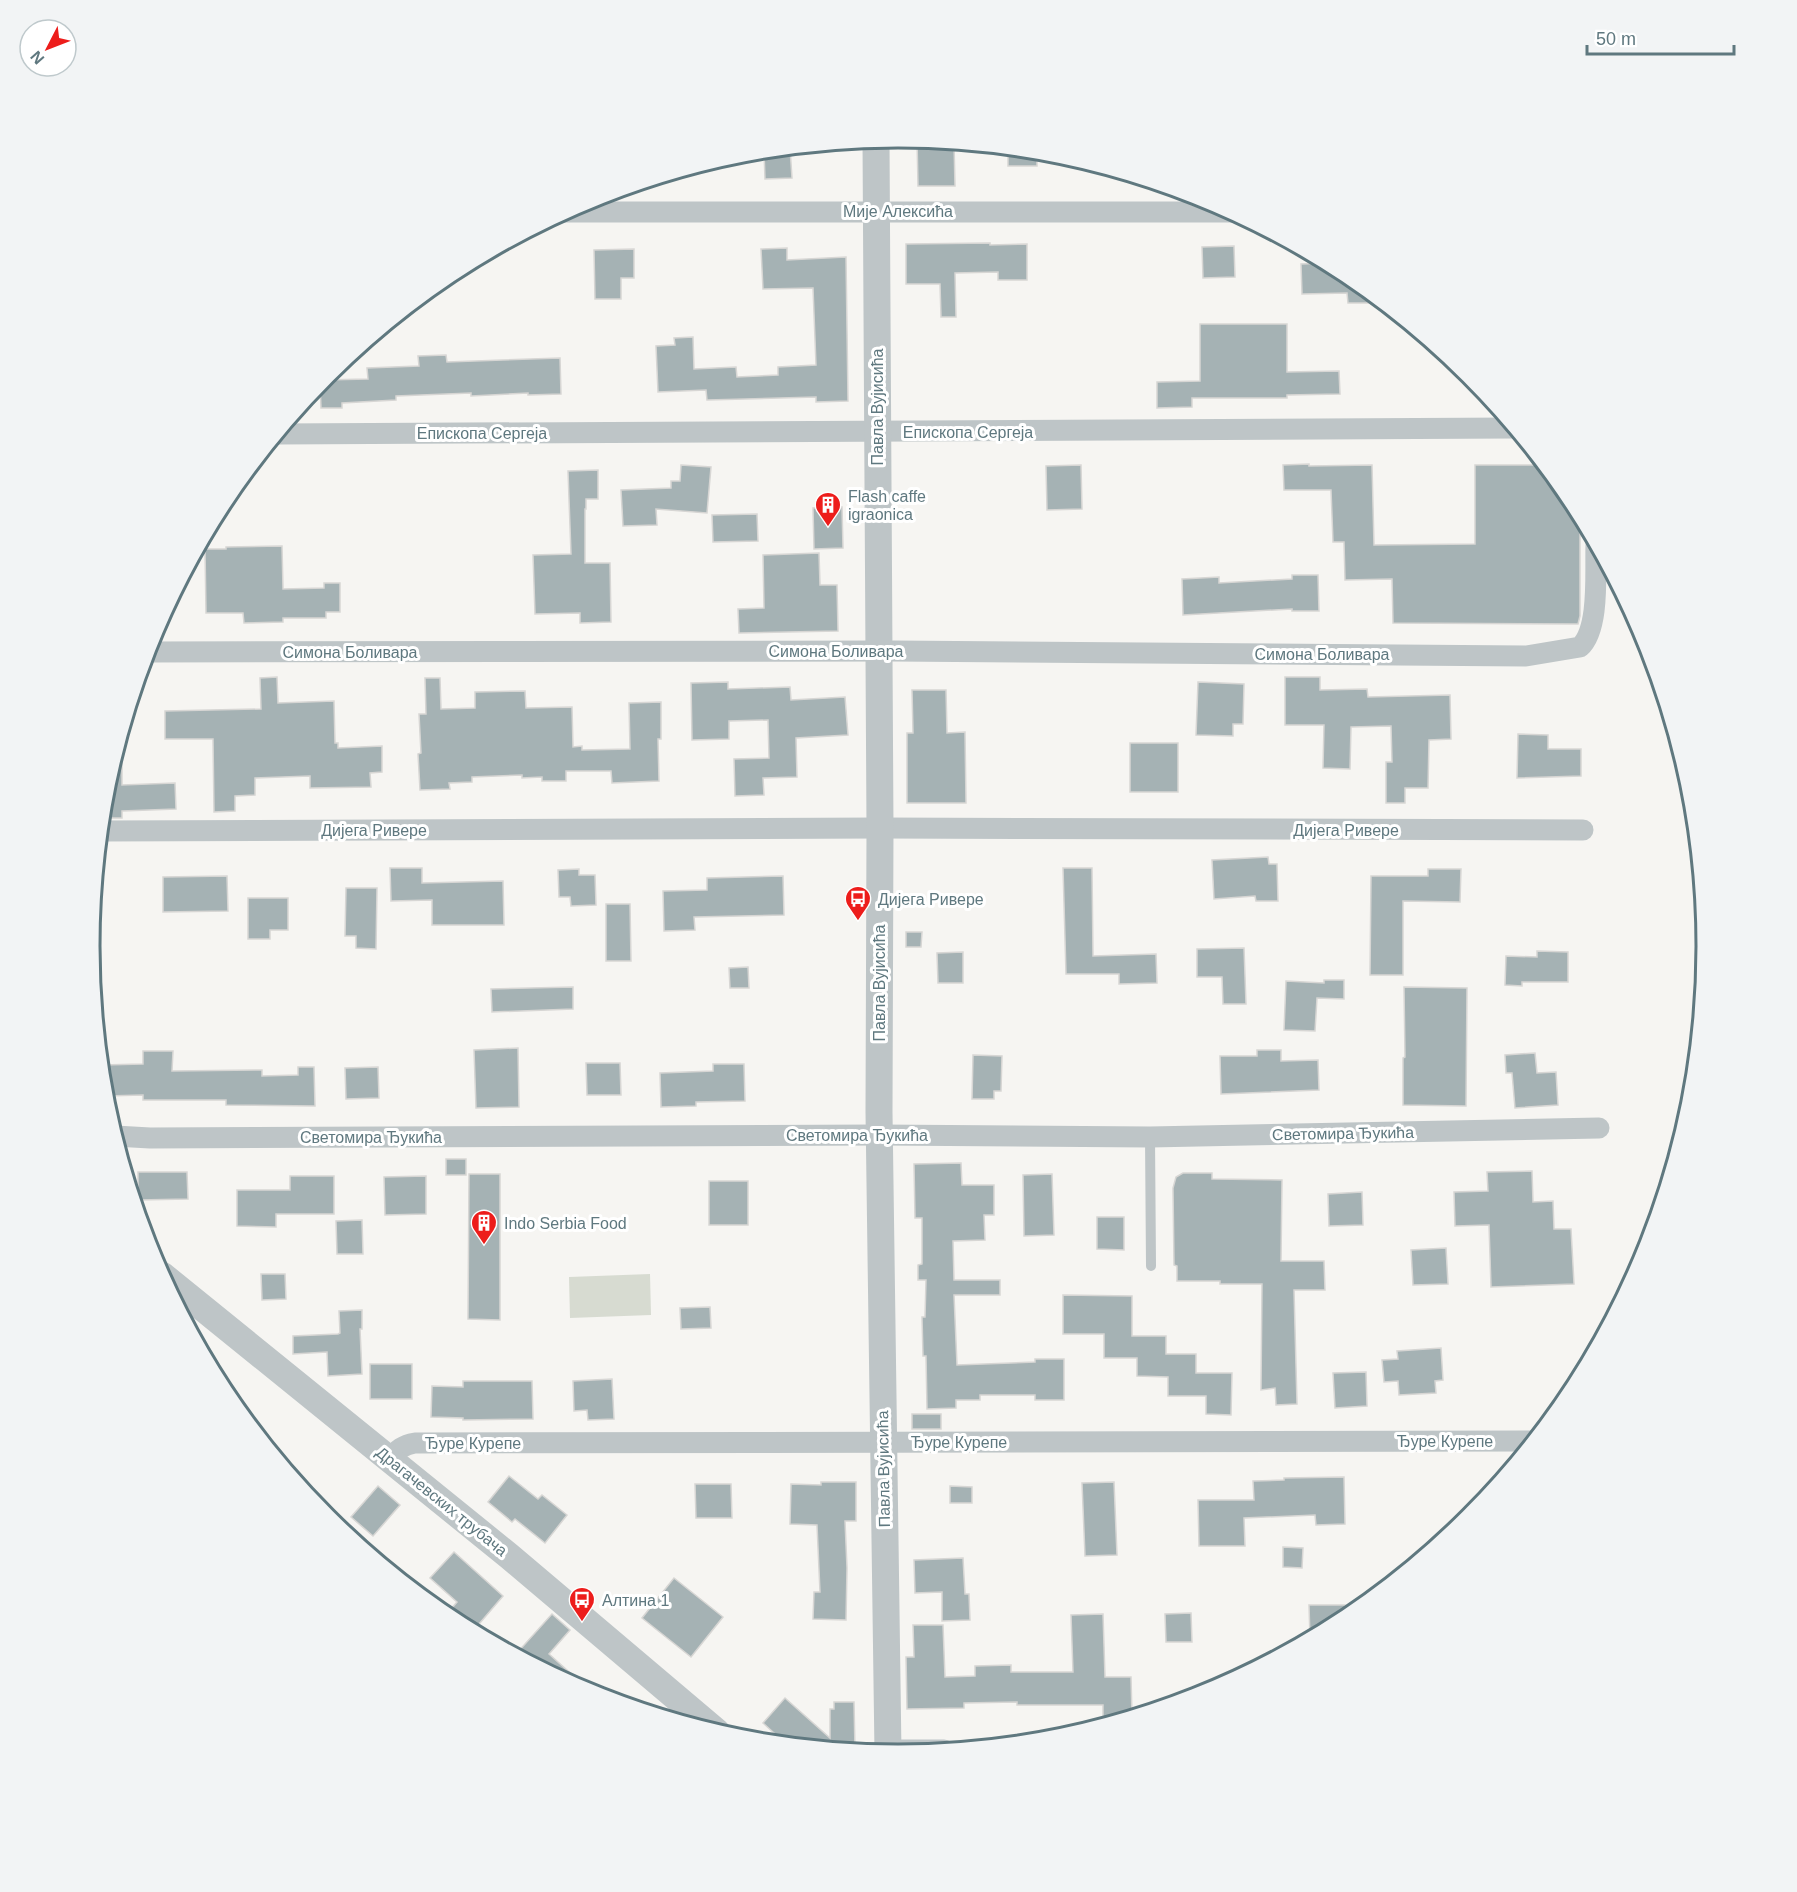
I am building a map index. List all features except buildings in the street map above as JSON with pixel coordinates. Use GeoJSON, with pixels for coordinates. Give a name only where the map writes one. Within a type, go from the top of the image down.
{"type":"FeatureCollection","features":[{"type":"Feature","properties":{"kind":"street","name":"Павла Вујисића"},"geometry":{"type":"LineString","coordinates":[[876,149],[880,828],[879,1135],[888,1744]]}},
{"type":"Feature","properties":{"kind":"street","name":"Мије Алексића"},"geometry":{"type":"LineString","coordinates":[[586,212],[1211,212]]}},
{"type":"Feature","properties":{"kind":"street","name":"Епископа Сергеја"},"geometry":{"type":"LineString","coordinates":[[287,434],[1505,428]]}},
{"type":"Feature","properties":{"kind":"street","name":"Симона Боливара"},"geometry":{"type":"LineString","coordinates":[[157,652],[879,651],[1526,656],[1570,650],[1586,642],[1593,622],[1596,558]]}},
{"type":"Feature","properties":{"kind":"street","name":"Дијега Ривере"},"geometry":{"type":"LineString","coordinates":[[109,831],[880,828],[1583,830]]}},
{"type":"Feature","properties":{"kind":"street","name":"Светомира Ђукића"},"geometry":{"type":"LineString","coordinates":[[124,1136],[879,1135],[1150,1137],[1599,1128]]}},
{"type":"Feature","properties":{"kind":"street","name":"Драгачевских трубача"},"geometry":{"type":"LineString","coordinates":[[178,1288],[518,1563],[702,1719]]}},
{"type":"Feature","properties":{"kind":"street","name":"Ђуре Курепе"},"geometry":{"type":"LineString","coordinates":[[390,1458],[406,1444],[415,1443],[1524,1441]]}},
{"type":"Feature","properties":{"kind":"lane"},"geometry":{"type":"LineString","coordinates":[[1150,1137],[1151,1266]]}},
{"type":"Feature","properties":{"kind":"shaded area"},"geometry":{"type":"Polygon","coordinates":[[[650,1274],[651,1315],[570,1318],[569,1277],[650,1274]]]}},
{"type":"Feature","properties":{"kind":"place","name":"Flash caffe igraonica"},"geometry":{"type":"Point","coordinates":[828,528]}},
{"type":"Feature","properties":{"kind":"place","name":"Дијега Ривере"},"geometry":{"type":"Point","coordinates":[858,922]}},
{"type":"Feature","properties":{"kind":"place","name":"Indo Serbia Food"},"geometry":{"type":"Point","coordinates":[484,1246]}},
{"type":"Feature","properties":{"kind":"place","name":"Алтина 1"},"geometry":{"type":"Point","coordinates":[582,1623]}}]}
